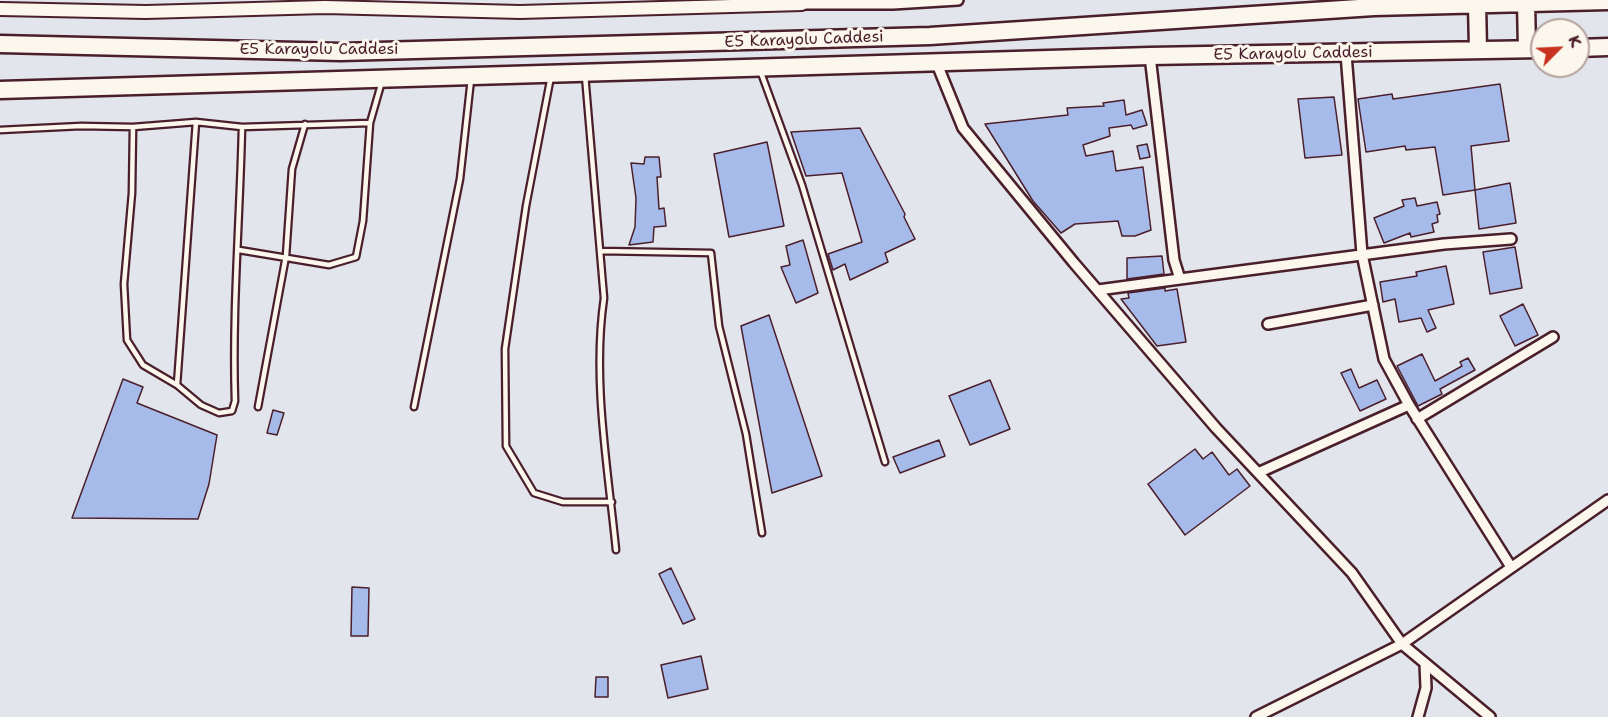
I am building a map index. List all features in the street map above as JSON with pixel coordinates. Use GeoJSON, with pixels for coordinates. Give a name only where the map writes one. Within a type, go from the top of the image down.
{"type":"FeatureCollection","features":[{"type":"Feature","properties":{"kind":"highway","name":"E5 Karayolu Caddesi"},"geometry":{"type":"LineString","coordinates":[[0,44],[341,52],[930,36],[1374,7],[1502,1],[1608,1]]}},
{"type":"Feature","properties":{"kind":"highway"},"geometry":{"type":"LineString","coordinates":[[1526,2],[1530,23]]}},
{"type":"Feature","properties":{"kind":"highway"},"geometry":{"type":"LineString","coordinates":[[1477,3],[1478,50]]}},
{"type":"Feature","properties":{"kind":"highway"},"geometry":{"type":"LineString","coordinates":[[1590,48],[1608,47]]}},
{"type":"Feature","properties":{"kind":"highway","name":"E5 Karayolu Caddesi"},"geometry":{"type":"LineString","coordinates":[[0,90],[1149,56],[1530,49]]}},
{"type":"Feature","properties":{"kind":"street"},"geometry":{"type":"LineString","coordinates":[[0,9],[146,12],[325,7],[520,12],[801,2],[893,4],[958,0]]}},
{"type":"Feature","properties":{"kind":"street"},"geometry":{"type":"LineString","coordinates":[[1346,54],[1362,254],[1384,359],[1409,405],[1512,567]]}},
{"type":"Feature","properties":{"kind":"street"},"geometry":{"type":"LineString","coordinates":[[1149,56],[1174,260],[1180,279]]}},
{"type":"Feature","properties":{"kind":"street"},"geometry":{"type":"LineString","coordinates":[[937,64],[963,128],[1098,290],[1216,428],[1260,472],[1352,573],[1402,644],[1490,717]]}},
{"type":"Feature","properties":{"kind":"street"},"geometry":{"type":"LineString","coordinates":[[1098,290],[1362,254],[1511,239]]}},
{"type":"Feature","properties":{"kind":"street"},"geometry":{"type":"LineString","coordinates":[[1268,324],[1373,305]]}},
{"type":"Feature","properties":{"kind":"street"},"geometry":{"type":"LineString","coordinates":[[1418,419],[1553,337]]}},
{"type":"Feature","properties":{"kind":"street"},"geometry":{"type":"LineString","coordinates":[[1260,472],[1409,405]]}},
{"type":"Feature","properties":{"kind":"street"},"geometry":{"type":"LineString","coordinates":[[1256,717],[1402,644],[1608,500]]}},
{"type":"Feature","properties":{"kind":"street"},"geometry":{"type":"LineString","coordinates":[[1418,717],[1426,688],[1425,663]]}},
{"type":"Feature","properties":{"kind":"lane"},"geometry":{"type":"LineString","coordinates":[[759,68],[802,185],[885,462]]}},
{"type":"Feature","properties":{"kind":"lane"},"geometry":{"type":"LineString","coordinates":[[585,73],[604,298],[599,330],[602,396],[616,550]]}},
{"type":"Feature","properties":{"kind":"lane"},"geometry":{"type":"LineString","coordinates":[[551,74],[526,206],[505,349],[506,446],[534,493],[563,502],[612,502]]}},
{"type":"Feature","properties":{"kind":"lane"},"geometry":{"type":"LineString","coordinates":[[414,407],[460,179],[471,76]]}},
{"type":"Feature","properties":{"kind":"lane"},"geometry":{"type":"LineString","coordinates":[[239,250],[286,256],[329,265],[356,257],[363,221],[370,123],[383,78]]}},
{"type":"Feature","properties":{"kind":"lane"},"geometry":{"type":"LineString","coordinates":[[0,130],[81,126],[133,127],[196,122],[242,127],[370,123]]}},
{"type":"Feature","properties":{"kind":"lane"},"geometry":{"type":"LineString","coordinates":[[177,385],[196,122]]}},
{"type":"Feature","properties":{"kind":"lane"},"geometry":{"type":"LineString","coordinates":[[258,407],[286,256],[292,169],[305,124]]}},
{"type":"Feature","properties":{"kind":"lane"},"geometry":{"type":"LineString","coordinates":[[133,127],[132,193],[124,284],[127,340],[143,366],[177,385],[201,405],[219,413],[232,411],[236,401],[233,336],[239,250],[242,127]]}},
{"type":"Feature","properties":{"kind":"lane"},"geometry":{"type":"LineString","coordinates":[[600,251],[711,253],[719,326],[746,434],[762,533]]}},
{"type":"Feature","properties":{"kind":"building"},"geometry":{"type":"Polygon","coordinates":[[[1500,84],[1509,141],[1471,146],[1475,190],[1443,195],[1435,147],[1406,150],[1405,146],[1366,152],[1358,99],[1392,94],[1393,99],[1500,84]]]}},
{"type":"Feature","properties":{"kind":"building"},"geometry":{"type":"Polygon","coordinates":[[[1334,97],[1342,155],[1305,158],[1298,99],[1334,97]]]}},
{"type":"Feature","properties":{"kind":"building"},"geometry":{"type":"Polygon","coordinates":[[[1124,100],[1126,115],[1142,110],[1147,125],[1133,129],[1131,125],[1109,128],[1110,136],[1083,145],[1086,156],[1113,151],[1116,171],[1143,167],[1151,230],[1135,236],[1122,236],[1118,221],[1075,224],[1061,233],[1033,201],[985,124],[1068,115],[1067,108],[1104,106],[1103,103],[1124,100]]]}},
{"type":"Feature","properties":{"kind":"building"},"geometry":{"type":"Polygon","coordinates":[[[860,128],[905,214],[904,217],[915,239],[885,253],[888,262],[850,280],[845,264],[833,270],[828,254],[862,242],[842,173],[806,176],[791,132],[860,128]]]}},
{"type":"Feature","properties":{"kind":"building"},"geometry":{"type":"Polygon","coordinates":[[[767,142],[784,226],[729,237],[714,154],[767,142]]]}},
{"type":"Feature","properties":{"kind":"building"},"geometry":{"type":"Polygon","coordinates":[[[1147,144],[1150,157],[1140,159],[1137,146],[1147,144]]]}},
{"type":"Feature","properties":{"kind":"building"},"geometry":{"type":"Polygon","coordinates":[[[645,157],[659,157],[661,177],[657,177],[659,209],[664,208],[666,226],[654,227],[653,242],[629,245],[635,227],[636,198],[631,163],[644,164],[645,157]]]}},
{"type":"Feature","properties":{"kind":"building"},"geometry":{"type":"Polygon","coordinates":[[[1510,183],[1516,223],[1479,229],[1475,190],[1510,183]]]}},
{"type":"Feature","properties":{"kind":"building"},"geometry":{"type":"Polygon","coordinates":[[[1415,198],[1417,206],[1437,202],[1440,214],[1437,215],[1438,222],[1432,224],[1434,232],[1411,237],[1410,233],[1384,243],[1374,218],[1404,206],[1402,200],[1415,198]]]}},
{"type":"Feature","properties":{"kind":"building"},"geometry":{"type":"Polygon","coordinates":[[[803,240],[818,293],[796,303],[781,267],[790,265],[786,246],[803,240]]]}},
{"type":"Feature","properties":{"kind":"building"},"geometry":{"type":"Polygon","coordinates":[[[1515,247],[1522,288],[1490,294],[1483,252],[1515,247]]]}},
{"type":"Feature","properties":{"kind":"building"},"geometry":{"type":"Polygon","coordinates":[[[1162,256],[1164,274],[1127,279],[1127,258],[1162,256]]]}},
{"type":"Feature","properties":{"kind":"building"},"geometry":{"type":"Polygon","coordinates":[[[1446,266],[1454,304],[1428,310],[1436,328],[1427,332],[1421,318],[1399,322],[1395,299],[1383,302],[1380,282],[1417,276],[1416,272],[1446,266]]]}},
{"type":"Feature","properties":{"kind":"building"},"geometry":{"type":"Polygon","coordinates":[[[1165,288],[1165,291],[1177,289],[1186,342],[1157,346],[1121,299],[1129,298],[1128,293],[1165,288]]]}},
{"type":"Feature","properties":{"kind":"building"},"geometry":{"type":"Polygon","coordinates":[[[1523,304],[1538,335],[1515,346],[1500,316],[1523,304]]]}},
{"type":"Feature","properties":{"kind":"building"},"geometry":{"type":"Polygon","coordinates":[[[769,315],[822,476],[772,493],[741,326],[769,315]]]}},
{"type":"Feature","properties":{"kind":"building"},"geometry":{"type":"Polygon","coordinates":[[[1422,354],[1435,381],[1462,366],[1460,362],[1468,358],[1475,370],[1440,389],[1442,394],[1418,406],[1397,366],[1422,354]]]}},
{"type":"Feature","properties":{"kind":"building"},"geometry":{"type":"Polygon","coordinates":[[[1351,369],[1359,388],[1377,380],[1386,399],[1360,411],[1341,373],[1351,369]]]}},
{"type":"Feature","properties":{"kind":"building"},"geometry":{"type":"Polygon","coordinates":[[[123,379],[143,387],[137,403],[217,435],[209,484],[198,519],[72,518],[123,379]]]}},
{"type":"Feature","properties":{"kind":"building"},"geometry":{"type":"Polygon","coordinates":[[[990,380],[1010,429],[970,445],[949,396],[990,380]]]}},
{"type":"Feature","properties":{"kind":"building"},"geometry":{"type":"Polygon","coordinates":[[[273,410],[284,413],[277,435],[267,433],[273,410]]]}},
{"type":"Feature","properties":{"kind":"building"},"geometry":{"type":"Polygon","coordinates":[[[939,440],[945,456],[900,473],[893,457],[939,440]]]}},
{"type":"Feature","properties":{"kind":"building"},"geometry":{"type":"Polygon","coordinates":[[[1195,449],[1203,459],[1212,452],[1229,475],[1237,469],[1250,486],[1185,535],[1148,484],[1195,449]]]}},
{"type":"Feature","properties":{"kind":"building"},"geometry":{"type":"Polygon","coordinates":[[[671,568],[695,619],[683,624],[659,574],[671,568]]]}},
{"type":"Feature","properties":{"kind":"building"},"geometry":{"type":"Polygon","coordinates":[[[352,587],[369,588],[368,636],[351,636],[352,587]]]}},
{"type":"Feature","properties":{"kind":"building"},"geometry":{"type":"Polygon","coordinates":[[[701,656],[708,689],[668,698],[661,665],[701,656]]]}},
{"type":"Feature","properties":{"kind":"building"},"geometry":{"type":"Polygon","coordinates":[[[596,677],[608,677],[608,697],[595,697],[596,677]]]}}]}
